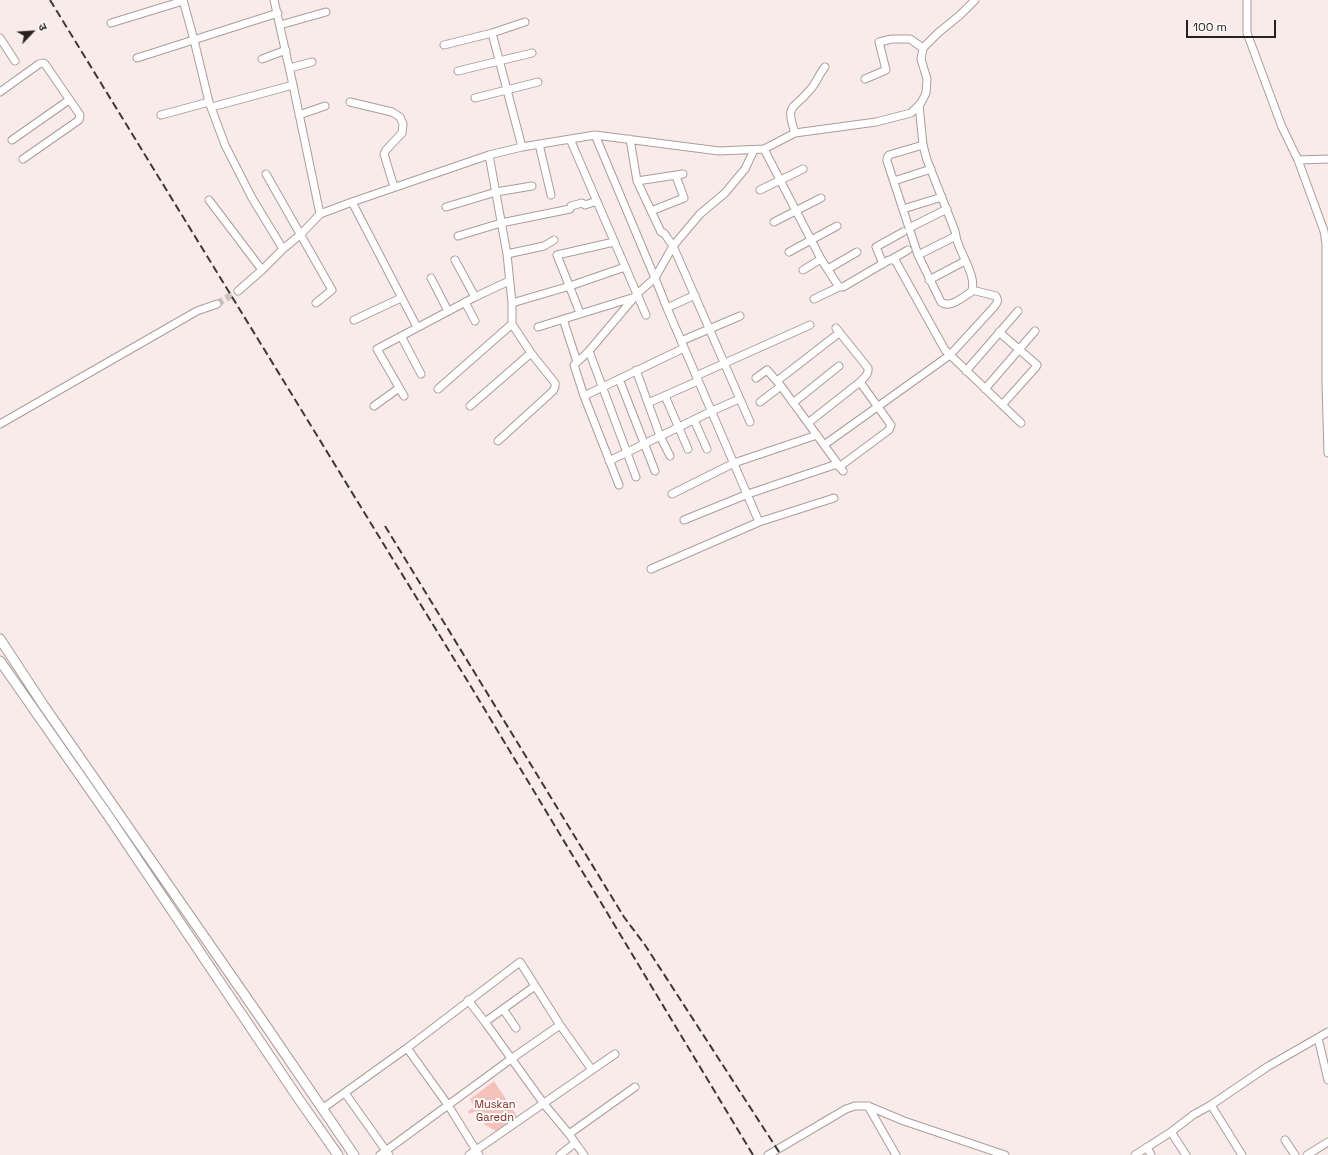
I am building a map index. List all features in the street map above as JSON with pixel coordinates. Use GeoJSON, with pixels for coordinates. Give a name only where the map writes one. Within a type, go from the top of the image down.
{"type":"FeatureCollection","features":[{"type":"Feature","properties":{"kind":"main road"},"geometry":{"type":"LineString","coordinates":[[0,639],[298,1098],[338,1155]]}},
{"type":"Feature","properties":{"kind":"main road"},"geometry":{"type":"LineString","coordinates":[[0,661],[259,1015],[354,1155]]}},
{"type":"Feature","properties":{"kind":"street"},"geometry":{"type":"LineString","coordinates":[[274,0],[290,68],[320,214]]}},
{"type":"Feature","properties":{"kind":"street"},"geometry":{"type":"LineString","coordinates":[[238,291],[301,234],[320,214],[394,187],[490,155],[522,147],[595,135],[719,151],[754,150],[764,149],[796,133],[876,122],[911,113],[919,105],[926,93],[927,79],[921,59],[923,48],[975,0]]}},
{"type":"Feature","properties":{"kind":"street"},"geometry":{"type":"LineString","coordinates":[[1247,0],[1247,34],[1282,127],[1298,160],[1324,231],[1326,244],[1326,383],[1328,453]]}},
{"type":"Feature","properties":{"kind":"street"},"geometry":{"type":"LineString","coordinates":[[111,23],[183,1],[210,104],[224,145],[252,198],[283,249]]}},
{"type":"Feature","properties":{"kind":"street"},"geometry":{"type":"LineString","coordinates":[[280,25],[326,12]]}},
{"type":"Feature","properties":{"kind":"street"},"geometry":{"type":"LineString","coordinates":[[137,58],[278,13]]}},
{"type":"Feature","properties":{"kind":"street"},"geometry":{"type":"LineString","coordinates":[[444,45],[492,33],[524,22]]}},
{"type":"Feature","properties":{"kind":"street"},"geometry":{"type":"LineString","coordinates":[[492,33],[522,147]]}},
{"type":"Feature","properties":{"kind":"street"},"geometry":{"type":"LineString","coordinates":[[0,38],[16,61]]}},
{"type":"Feature","properties":{"kind":"street"},"geometry":{"type":"LineString","coordinates":[[864,79],[886,70],[879,42],[892,39],[910,39],[923,48]]}},
{"type":"Feature","properties":{"kind":"street"},"geometry":{"type":"LineString","coordinates":[[262,58],[286,50]]}},
{"type":"Feature","properties":{"kind":"street"},"geometry":{"type":"LineString","coordinates":[[458,70],[532,53]]}},
{"type":"Feature","properties":{"kind":"street"},"geometry":{"type":"LineString","coordinates":[[290,68],[312,62]]}},
{"type":"Feature","properties":{"kind":"street"},"geometry":{"type":"LineString","coordinates":[[0,92],[43,63],[46,64],[80,116],[79,120],[23,159]]}},
{"type":"Feature","properties":{"kind":"street"},"geometry":{"type":"LineString","coordinates":[[796,133],[790,119],[790,111],[793,105],[810,90],[820,73],[826,67]]}},
{"type":"Feature","properties":{"kind":"street"},"geometry":{"type":"LineString","coordinates":[[475,98],[538,82]]}},
{"type":"Feature","properties":{"kind":"street"},"geometry":{"type":"LineString","coordinates":[[161,115],[293,85]]}},
{"type":"Feature","properties":{"kind":"street"},"geometry":{"type":"LineString","coordinates":[[12,140],[69,100]]}},
{"type":"Feature","properties":{"kind":"street"},"geometry":{"type":"LineString","coordinates":[[350,102],[394,112],[402,120],[404,127],[402,132],[384,154],[394,187]]}},
{"type":"Feature","properties":{"kind":"street"},"geometry":{"type":"LineString","coordinates":[[919,105],[923,145],[947,209],[957,242],[971,276],[972,290]]}},
{"type":"Feature","properties":{"kind":"street"},"geometry":{"type":"LineString","coordinates":[[299,115],[325,106]]}},
{"type":"Feature","properties":{"kind":"street"},"geometry":{"type":"LineString","coordinates":[[595,135],[667,308],[759,522]]}},
{"type":"Feature","properties":{"kind":"street"},"geometry":{"type":"LineString","coordinates":[[570,139],[636,296],[646,316]]}},
{"type":"Feature","properties":{"kind":"street"},"geometry":{"type":"LineString","coordinates":[[630,139],[637,181],[661,232],[664,233],[673,246],[750,422]]}},
{"type":"Feature","properties":{"kind":"street"},"geometry":{"type":"LineString","coordinates":[[539,144],[551,195]]}},
{"type":"Feature","properties":{"kind":"street"},"geometry":{"type":"LineString","coordinates":[[923,145],[889,155],[887,158],[903,209],[906,230],[941,302],[946,305],[951,304],[972,290]]}},
{"type":"Feature","properties":{"kind":"street"},"geometry":{"type":"LineString","coordinates":[[764,149],[822,260],[839,287]]}},
{"type":"Feature","properties":{"kind":"street"},"geometry":{"type":"LineString","coordinates":[[619,485],[584,396],[574,365],[636,296],[655,278],[673,246],[700,214],[725,193],[745,169],[754,150]]}},
{"type":"Feature","properties":{"kind":"street"},"geometry":{"type":"LineString","coordinates":[[490,155],[507,254],[512,303],[512,324],[531,353],[555,383],[555,388],[553,391],[498,441]]}},
{"type":"Feature","properties":{"kind":"street"},"geometry":{"type":"LineString","coordinates":[[1298,160],[1328,160]]}},
{"type":"Feature","properties":{"kind":"street"},"geometry":{"type":"LineString","coordinates":[[760,190],[802,169]]}},
{"type":"Feature","properties":{"kind":"street"},"geometry":{"type":"LineString","coordinates":[[894,181],[931,169]]}},
{"type":"Feature","properties":{"kind":"street"},"geometry":{"type":"LineString","coordinates":[[266,174],[332,290],[316,303]]}},
{"type":"Feature","properties":{"kind":"street"},"geometry":{"type":"LineString","coordinates":[[637,181],[680,175],[684,198],[651,211]]}},
{"type":"Feature","properties":{"kind":"street"},"geometry":{"type":"LineString","coordinates":[[446,207],[496,192],[532,186]]}},
{"type":"Feature","properties":{"kind":"street"},"geometry":{"type":"LineString","coordinates":[[903,209],[942,196]]}},
{"type":"Feature","properties":{"kind":"street"},"geometry":{"type":"LineString","coordinates":[[774,222],[821,198]]}},
{"type":"Feature","properties":{"kind":"street"},"geometry":{"type":"LineString","coordinates":[[209,200],[262,270]]}},
{"type":"Feature","properties":{"kind":"street"},"geometry":{"type":"LineString","coordinates":[[458,236],[501,223],[570,209],[571,206],[582,203],[585,205],[597,201]]}},
{"type":"Feature","properties":{"kind":"street"},"geometry":{"type":"LineString","coordinates":[[352,202],[417,328]]}},
{"type":"Feature","properties":{"kind":"street"},"geometry":{"type":"LineString","coordinates":[[883,264],[876,247],[947,209]]}},
{"type":"Feature","properties":{"kind":"street"},"geometry":{"type":"LineString","coordinates":[[789,252],[837,226]]}},
{"type":"Feature","properties":{"kind":"street"},"geometry":{"type":"LineString","coordinates":[[918,256],[956,236]]}},
{"type":"Feature","properties":{"kind":"street"},"geometry":{"type":"LineString","coordinates":[[507,254],[544,246],[554,240]]}},
{"type":"Feature","properties":{"kind":"street"},"geometry":{"type":"LineString","coordinates":[[580,313],[557,255],[614,242]]}},
{"type":"Feature","properties":{"kind":"street"},"geometry":{"type":"LineString","coordinates":[[814,299],[839,287],[843,287],[908,250]]}},
{"type":"Feature","properties":{"kind":"street"},"geometry":{"type":"LineString","coordinates":[[828,269],[857,252]]}},
{"type":"Feature","properties":{"kind":"street"},"geometry":{"type":"LineString","coordinates":[[892,259],[898,264],[945,350],[1021,423]]}},
{"type":"Feature","properties":{"kind":"street"},"geometry":{"type":"LineString","coordinates":[[455,260],[475,297]]}},
{"type":"Feature","properties":{"kind":"street"},"geometry":{"type":"LineString","coordinates":[[803,270],[822,260]]}},
{"type":"Feature","properties":{"kind":"street"},"geometry":{"type":"LineString","coordinates":[[929,280],[965,261]]}},
{"type":"Feature","properties":{"kind":"street"},"geometry":{"type":"LineString","coordinates":[[512,303],[570,286],[625,267]]}},
{"type":"Feature","properties":{"kind":"street"},"geometry":{"type":"LineString","coordinates":[[431,278],[448,311]]}},
{"type":"Feature","properties":{"kind":"street"},"geometry":{"type":"LineString","coordinates":[[404,396],[377,349],[465,302],[509,281]]}},
{"type":"Feature","properties":{"kind":"street"},"geometry":{"type":"LineString","coordinates":[[824,445],[950,355],[997,302],[998,299],[996,296],[972,290]]}},
{"type":"Feature","properties":{"kind":"street"},"geometry":{"type":"LineString","coordinates":[[667,308],[695,295]]}},
{"type":"Feature","properties":{"kind":"street"},"geometry":{"type":"LineString","coordinates":[[538,328],[580,313],[636,296]]}},
{"type":"Feature","properties":{"kind":"street"},"geometry":{"type":"LineString","coordinates":[[354,320],[402,298]]}},
{"type":"Feature","properties":{"kind":"street"},"geometry":{"type":"LineString","coordinates":[[465,302],[475,321]]}},
{"type":"Feature","properties":{"kind":"street"},"geometry":{"type":"LineString","coordinates":[[0,424],[197,311],[216,304]]}},
{"type":"Feature","properties":{"kind":"street"},"geometry":{"type":"LineString","coordinates":[[966,370],[1018,311]]}},
{"type":"Feature","properties":{"kind":"street"},"geometry":{"type":"LineString","coordinates":[[681,341],[740,316]]}},
{"type":"Feature","properties":{"kind":"street"},"geometry":{"type":"LineString","coordinates":[[563,319],[577,362]]}},
{"type":"Feature","properties":{"kind":"street"},"geometry":{"type":"LineString","coordinates":[[438,389],[512,324]]}},
{"type":"Feature","properties":{"kind":"street"},"geometry":{"type":"LineString","coordinates":[[648,403],[665,396],[724,364],[774,340],[810,325]]}},
{"type":"Feature","properties":{"kind":"street"},"geometry":{"type":"LineString","coordinates":[[760,402],[838,330],[869,371],[860,382],[808,423]]}},
{"type":"Feature","properties":{"kind":"street"},"geometry":{"type":"LineString","coordinates":[[985,389],[1035,331]]}},
{"type":"Feature","properties":{"kind":"street"},"geometry":{"type":"LineString","coordinates":[[999,332],[1035,363],[1036,367],[1002,405]]}},
{"type":"Feature","properties":{"kind":"street"},"geometry":{"type":"LineString","coordinates":[[401,336],[421,374]]}},
{"type":"Feature","properties":{"kind":"street"},"geometry":{"type":"LineString","coordinates":[[584,396],[684,348]]}},
{"type":"Feature","properties":{"kind":"street"},"geometry":{"type":"LineString","coordinates":[[588,351],[636,477]]}},
{"type":"Feature","properties":{"kind":"street"},"geometry":{"type":"LineString","coordinates":[[470,406],[531,353]]}},
{"type":"Feature","properties":{"kind":"street"},"geometry":{"type":"LineString","coordinates":[[793,403],[839,366]]}},
{"type":"Feature","properties":{"kind":"street"},"geometry":{"type":"LineString","coordinates":[[636,370],[660,436],[670,456]]}},
{"type":"Feature","properties":{"kind":"street"},"geometry":{"type":"LineString","coordinates":[[756,378],[767,370],[840,467]]}},
{"type":"Feature","properties":{"kind":"street"},"geometry":{"type":"LineString","coordinates":[[619,379],[655,471]]}},
{"type":"Feature","properties":{"kind":"street"},"geometry":{"type":"LineString","coordinates":[[684,520],[748,494],[840,467],[889,430],[891,425],[860,382]]}},
{"type":"Feature","properties":{"kind":"street"},"geometry":{"type":"LineString","coordinates":[[374,406],[399,388]]}},
{"type":"Feature","properties":{"kind":"street"},"geometry":{"type":"LineString","coordinates":[[665,396],[688,449]]}},
{"type":"Feature","properties":{"kind":"street"},"geometry":{"type":"LineString","coordinates":[[610,461],[678,427],[740,399]]}},
{"type":"Feature","properties":{"kind":"street"},"geometry":{"type":"LineString","coordinates":[[694,420],[707,449]]}},
{"type":"Feature","properties":{"kind":"street"},"geometry":{"type":"LineString","coordinates":[[672,494],[734,463],[817,435]]}},
{"type":"Feature","properties":{"kind":"street"},"geometry":{"type":"LineString","coordinates":[[651,570],[759,522],[834,498]]}},
{"type":"Feature","properties":{"kind":"street"},"geometry":{"type":"LineString","coordinates":[[322,1109],[407,1048],[468,1000],[520,962],[560,1025],[592,1070]]}},
{"type":"Feature","properties":{"kind":"street"},"geometry":{"type":"LineString","coordinates":[[485,1022],[535,986]]}},
{"type":"Feature","properties":{"kind":"street"},"geometry":{"type":"LineString","coordinates":[[468,1000],[544,1104],[584,1155]]}},
{"type":"Feature","properties":{"kind":"street"},"geometry":{"type":"LineString","coordinates":[[503,1009],[516,1028]]}},
{"type":"Feature","properties":{"kind":"street"},"geometry":{"type":"LineString","coordinates":[[380,1155],[388,1152],[448,1105],[560,1025]]}},
{"type":"Feature","properties":{"kind":"street"},"geometry":{"type":"LineString","coordinates":[[1135,1155],[1267,1067],[1328,1032]]}},
{"type":"Feature","properties":{"kind":"street"},"geometry":{"type":"LineString","coordinates":[[1318,1038],[1328,1080]]}},
{"type":"Feature","properties":{"kind":"street"},"geometry":{"type":"LineString","coordinates":[[407,1048],[448,1105],[477,1153]]}},
{"type":"Feature","properties":{"kind":"street"},"geometry":{"type":"LineString","coordinates":[[469,1155],[477,1153],[615,1054]]}},
{"type":"Feature","properties":{"kind":"street"},"geometry":{"type":"LineString","coordinates":[[569,1134],[635,1088]]}},
{"type":"Feature","properties":{"kind":"street"},"geometry":{"type":"LineString","coordinates":[[345,1093],[388,1152]]}},
{"type":"Feature","properties":{"kind":"street"},"geometry":{"type":"LineString","coordinates":[[1211,1105],[1242,1155]]}},
{"type":"Feature","properties":{"kind":"street"},"geometry":{"type":"LineString","coordinates":[[768,1155],[846,1109],[855,1106],[868,1106],[904,1121],[1004,1155]]}},
{"type":"Feature","properties":{"kind":"street"},"geometry":{"type":"LineString","coordinates":[[868,1106],[896,1155]]}},
{"type":"Feature","properties":{"kind":"street"},"geometry":{"type":"LineString","coordinates":[[1171,1132],[1186,1155]]}},
{"type":"Feature","properties":{"kind":"street"},"geometry":{"type":"LineString","coordinates":[[1285,1140],[1295,1155]]}},
{"type":"Feature","properties":{"kind":"street"},"geometry":{"type":"LineString","coordinates":[[1307,1155],[1328,1142]]}},
{"type":"Feature","properties":{"kind":"street"},"geometry":{"type":"LineString","coordinates":[[560,1155],[575,1143]]}},
{"type":"Feature","properties":{"kind":"street"},"geometry":{"type":"LineString","coordinates":[[1146,1148],[1151,1155]]}},
{"type":"Feature","properties":{"kind":"green space","name":"Muskan Garedn"},"geometry":{"type":"Polygon","coordinates":[[[494,1081],[517,1116],[496,1131],[485,1125],[476,1111],[469,1114],[468,1111],[474,1107],[470,1099],[494,1081]]]}},
{"type":"Feature","properties":{"kind":"tunnel"},"geometry":{"type":"LineString","coordinates":[[217,304],[238,291]]}},
{"type":"Feature","properties":{"kind":"railway"},"geometry":{"type":"LineString","coordinates":[[50,0],[470,685],[753,1155]]}},
{"type":"Feature","properties":{"kind":"railway"},"geometry":{"type":"LineString","coordinates":[[385,526],[624,917],[645,945],[781,1155]]}}]}
